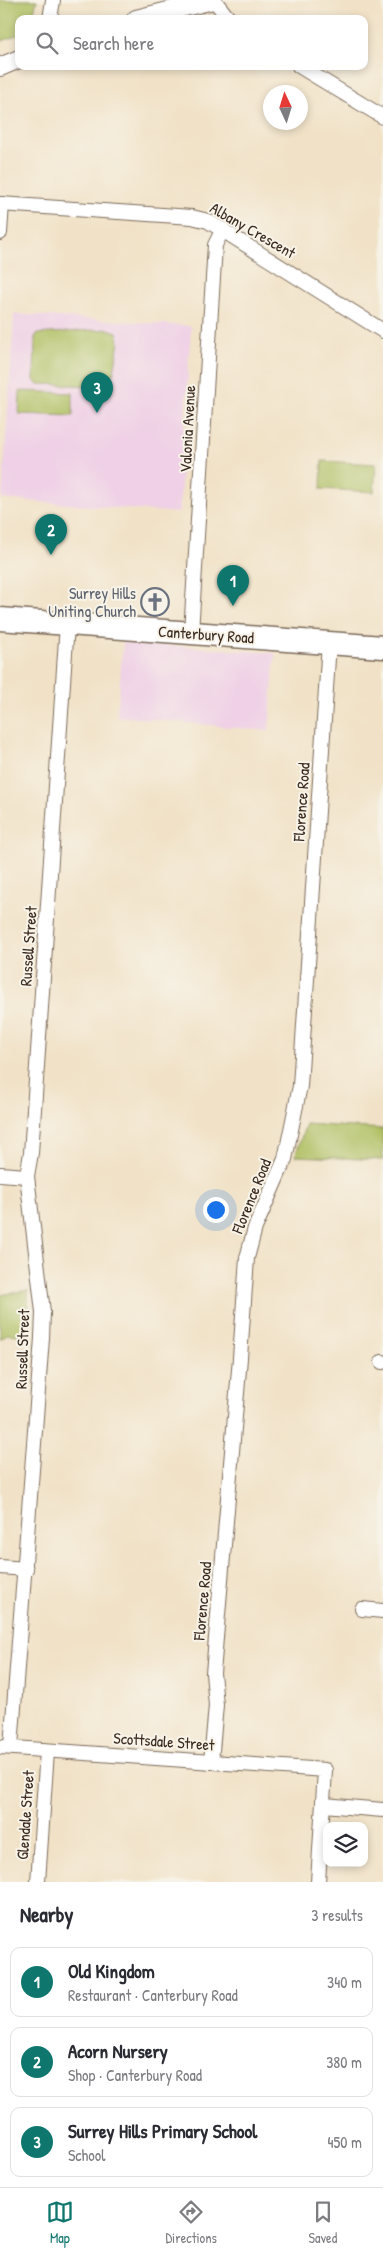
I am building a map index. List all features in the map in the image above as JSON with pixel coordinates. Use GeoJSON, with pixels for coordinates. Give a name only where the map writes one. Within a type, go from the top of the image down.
{"type":"FeatureCollection","features":[{"type":"Feature","properties":{"kind":"main road","name":"Canterbury Road"},"geometry":{"type":"LineString","coordinates":[[0,619],[383,647]]}},
{"type":"Feature","properties":{"kind":"street"},"geometry":{"type":"LineString","coordinates":[[51,15],[53,0]]}},
{"type":"Feature","properties":{"kind":"street"},"geometry":{"type":"LineString","coordinates":[[152,15],[213,0],[226,15]]}},
{"type":"Feature","properties":{"kind":"street"},"geometry":{"type":"LineString","coordinates":[[0,67],[15,61]]}},
{"type":"Feature","properties":{"kind":"street"},"geometry":{"type":"LineString","coordinates":[[306,70],[383,117]]}},
{"type":"Feature","properties":{"kind":"street"},"geometry":{"type":"LineString","coordinates":[[0,234],[1,204]]}},
{"type":"Feature","properties":{"kind":"street","name":"Albany Crescent"},"geometry":{"type":"LineString","coordinates":[[1,204],[192,216],[208,221],[224,229],[383,331]]}},
{"type":"Feature","properties":{"kind":"street","name":"Valonia Avenue"},"geometry":{"type":"LineString","coordinates":[[191,633],[215,245],[224,229]]}},
{"type":"Feature","properties":{"kind":"street","name":"Russell Street"},"geometry":{"type":"LineString","coordinates":[[6,1747],[26,1569],[42,1312],[27,1176],[31,1153],[36,1086],[67,624]]}},
{"type":"Feature","properties":{"kind":"street","name":"Florence Road"},"geometry":{"type":"LineString","coordinates":[[211,1762],[216,1706],[213,1673],[247,1258],[255,1228],[284,1159],[300,1086],[329,643]]}},
{"type":"Feature","properties":{"kind":"street"},"geometry":{"type":"LineString","coordinates":[[0,1174],[27,1176]]}},
{"type":"Feature","properties":{"kind":"street"},"geometry":{"type":"LineString","coordinates":[[0,1567],[26,1569]]}},
{"type":"Feature","properties":{"kind":"street"},"geometry":{"type":"LineString","coordinates":[[362,1609],[383,1611]]}},
{"type":"Feature","properties":{"kind":"street","name":"Scottsdale Street"},"geometry":{"type":"LineString","coordinates":[[6,1747],[325,1770],[324,1805]]}},
{"type":"Feature","properties":{"kind":"street","name":"Glendale Street"},"geometry":{"type":"LineString","coordinates":[[38,1882],[47,1751]]}},
{"type":"Feature","properties":{"kind":"street"},"geometry":{"type":"LineString","coordinates":[[318,1882],[324,1805],[383,1810]]}},
{"type":"Feature","properties":{"kind":"shaded area"},"geometry":{"type":"Polygon","coordinates":[[[14,314],[191,326],[179,513],[2,499],[14,314]]]}},
{"type":"Feature","properties":{"kind":"shaded area"},"geometry":{"type":"Polygon","coordinates":[[[123,642],[275,653],[269,731],[117,716],[123,642]]]}},
{"type":"Feature","properties":{"kind":"green space"},"geometry":{"type":"Polygon","coordinates":[[[0,0],[37,0],[33,15],[15,15],[15,36],[0,42],[0,0]]]}},
{"type":"Feature","properties":{"kind":"green space"},"geometry":{"type":"Polygon","coordinates":[[[108,329],[117,332],[119,341],[114,373],[101,386],[37,384],[34,380],[35,337],[37,334],[108,329]]]}},
{"type":"Feature","properties":{"kind":"green space"},"geometry":{"type":"Polygon","coordinates":[[[20,391],[73,393],[73,416],[19,414],[20,391]]]}},
{"type":"Feature","properties":{"kind":"green space"},"geometry":{"type":"Polygon","coordinates":[[[322,461],[376,464],[374,492],[321,489],[322,461]]]}},
{"type":"Feature","properties":{"kind":"green space"},"geometry":{"type":"Polygon","coordinates":[[[306,1124],[383,1129],[383,1160],[295,1156],[306,1124]]]}},
{"type":"Feature","properties":{"kind":"green space"},"geometry":{"type":"Polygon","coordinates":[[[28,1290],[29,1336],[7,1334],[0,1339],[0,1295],[28,1290]]]}},
{"type":"Feature","properties":{"kind":"place","name":"Surrey Hills Primary School"},"geometry":{"type":"Point","coordinates":[97,413]}},
{"type":"Feature","properties":{"kind":"place","name":"Acorn Nursery"},"geometry":{"type":"Point","coordinates":[51,555]}},
{"type":"Feature","properties":{"kind":"place","name":"Surrey Hills Uniting Church"},"geometry":{"type":"Point","coordinates":[155,602]}},
{"type":"Feature","properties":{"kind":"place","name":"Old Kingdom"},"geometry":{"type":"Point","coordinates":[233,606]}}]}
